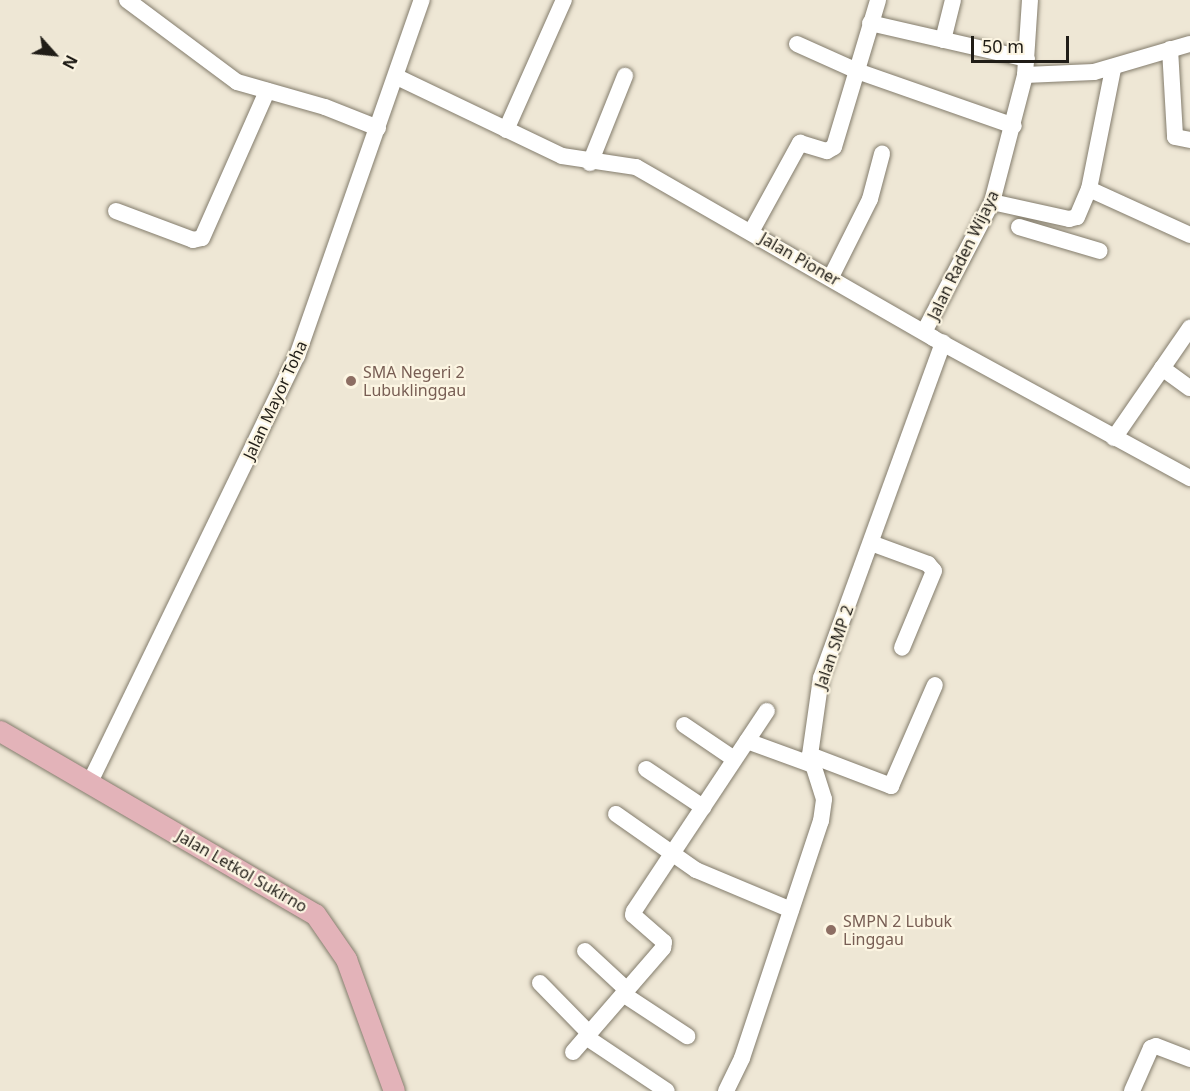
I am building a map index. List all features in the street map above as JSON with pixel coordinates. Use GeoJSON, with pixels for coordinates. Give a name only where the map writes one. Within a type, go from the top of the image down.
{"type":"FeatureCollection","features":[{"type":"Feature","properties":{"kind":"main road","name":"Jalan Letkol Sukirno"},"geometry":{"type":"LineString","coordinates":[[0,731],[291,898],[320,919],[356,981],[394,1091]]}},
{"type":"Feature","properties":{"kind":"street"},"geometry":{"type":"LineString","coordinates":[[127,0],[218,71],[267,91],[378,128]]}},
{"type":"Feature","properties":{"kind":"street","name":"Jalan Mayor Toha"},"geometry":{"type":"LineString","coordinates":[[89,784],[297,356],[397,77],[422,0]]}},
{"type":"Feature","properties":{"kind":"street"},"geometry":{"type":"LineString","coordinates":[[506,130],[564,0]]}},
{"type":"Feature","properties":{"kind":"street"},"geometry":{"type":"LineString","coordinates":[[751,232],[800,143],[827,151],[834,147],[878,0]]}},
{"type":"Feature","properties":{"kind":"street"},"geometry":{"type":"LineString","coordinates":[[943,39],[953,0]]}},
{"type":"Feature","properties":{"kind":"street","name":"Jalan Raden Wijaya"},"geometry":{"type":"LineString","coordinates":[[924,332],[992,202],[1014,126],[1026,67],[1030,0]]}},
{"type":"Feature","properties":{"kind":"street"},"geometry":{"type":"LineString","coordinates":[[870,23],[943,39],[1026,67],[1113,69],[1190,44]]}},
{"type":"Feature","properties":{"kind":"street"},"geometry":{"type":"LineString","coordinates":[[797,44],[857,71],[1014,126]]}},
{"type":"Feature","properties":{"kind":"street"},"geometry":{"type":"LineString","coordinates":[[1170,49],[1175,138],[1190,140]]}},
{"type":"Feature","properties":{"kind":"street"},"geometry":{"type":"LineString","coordinates":[[1064,240],[1069,219],[1082,210],[1089,189],[1113,69]]}},
{"type":"Feature","properties":{"kind":"street"},"geometry":{"type":"LineString","coordinates":[[590,163],[625,76]]}},
{"type":"Feature","properties":{"kind":"street","name":"Jalan Pioner"},"geometry":{"type":"LineString","coordinates":[[397,77],[562,156],[590,163],[636,167],[943,343],[1190,478]]}},
{"type":"Feature","properties":{"kind":"street"},"geometry":{"type":"LineString","coordinates":[[116,211],[193,240],[202,238],[267,91]]}},
{"type":"Feature","properties":{"kind":"street"},"geometry":{"type":"LineString","coordinates":[[831,277],[870,199],[882,154]]}},
{"type":"Feature","properties":{"kind":"street"},"geometry":{"type":"LineString","coordinates":[[1089,189],[1190,235]]}},
{"type":"Feature","properties":{"kind":"street"},"geometry":{"type":"LineString","coordinates":[[992,202],[1069,219]]}},
{"type":"Feature","properties":{"kind":"street"},"geometry":{"type":"LineString","coordinates":[[1018,227],[1100,251]]}},
{"type":"Feature","properties":{"kind":"street"},"geometry":{"type":"LineString","coordinates":[[1114,438],[1190,328]]}},
{"type":"Feature","properties":{"kind":"street","name":"Jalan SMP 2"},"geometry":{"type":"LineString","coordinates":[[726,1091],[742,1058],[824,808],[812,760],[821,678],[943,343]]}},
{"type":"Feature","properties":{"kind":"street"},"geometry":{"type":"LineString","coordinates":[[1162,368],[1190,388]]}},
{"type":"Feature","properties":{"kind":"street"},"geometry":{"type":"LineString","coordinates":[[871,543],[928,564],[934,571],[902,648]]}},
{"type":"Feature","properties":{"kind":"street"},"geometry":{"type":"LineString","coordinates":[[747,741],[891,786],[935,685]]}},
{"type":"Feature","properties":{"kind":"street"},"geometry":{"type":"LineString","coordinates":[[573,1052],[663,948],[664,942],[633,915],[767,711]]}},
{"type":"Feature","properties":{"kind":"street"},"geometry":{"type":"LineString","coordinates":[[684,725],[735,759]]}},
{"type":"Feature","properties":{"kind":"street"},"geometry":{"type":"LineString","coordinates":[[646,769],[703,807]]}},
{"type":"Feature","properties":{"kind":"street"},"geometry":{"type":"LineString","coordinates":[[616,814],[673,855],[716,879],[791,910]]}},
{"type":"Feature","properties":{"kind":"street"},"geometry":{"type":"LineString","coordinates":[[585,951],[624,992],[687,1036]]}},
{"type":"Feature","properties":{"kind":"street"},"geometry":{"type":"LineString","coordinates":[[540,983],[587,1035],[667,1091]]}},
{"type":"Feature","properties":{"kind":"street"},"geometry":{"type":"LineString","coordinates":[[1132,1091],[1151,1048],[1156,1046],[1190,1059]]}},
{"type":"Feature","properties":{"kind":"place","name":"SMA Negeri 2 Lubuklinggau"},"geometry":{"type":"Point","coordinates":[351,381]}},
{"type":"Feature","properties":{"kind":"place","name":"SMPN 2 Lubuk Linggau"},"geometry":{"type":"Point","coordinates":[831,930]}}]}
